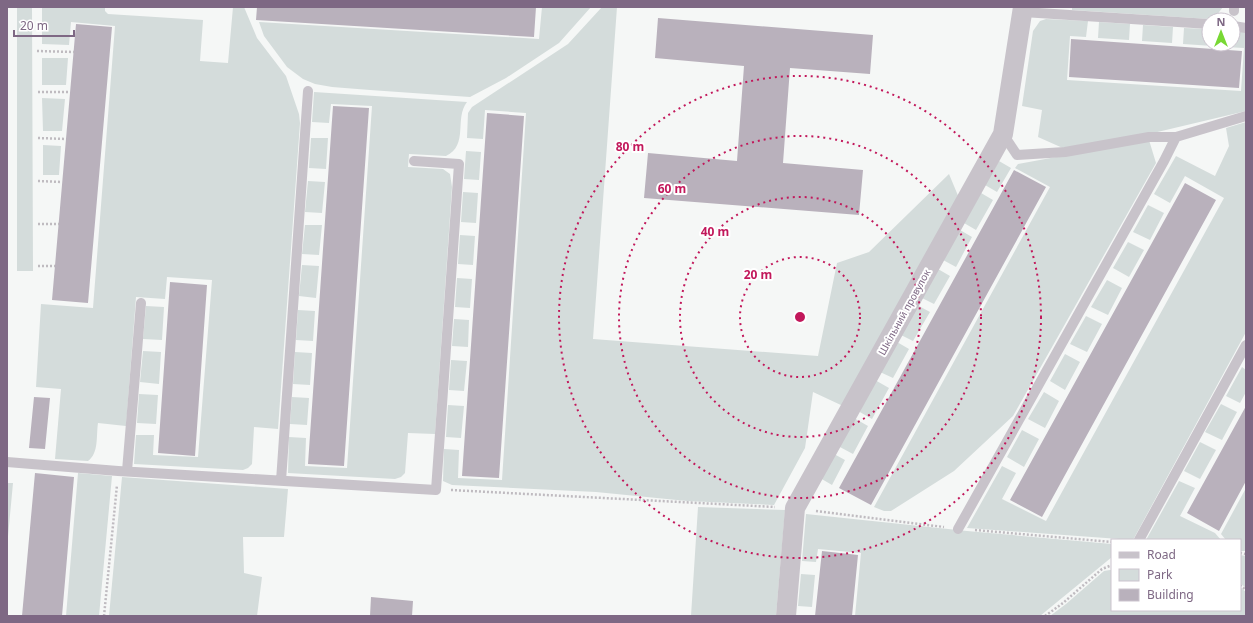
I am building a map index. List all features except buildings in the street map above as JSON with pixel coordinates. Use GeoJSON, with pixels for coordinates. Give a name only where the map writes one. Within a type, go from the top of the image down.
{"type":"FeatureCollection","features":[{"type":"Feature","properties":{"kind":"street","name":"Шкільний провулок"},"geometry":{"type":"LineString","coordinates":[[786,616],[796,508],[1003,134],[1023,9]]}},
{"type":"Feature","properties":{"kind":"lane"},"geometry":{"type":"LineString","coordinates":[[1023,9],[1201,23]]}},
{"type":"Feature","properties":{"kind":"lane"},"geometry":{"type":"LineString","coordinates":[[281,481],[308,91]]}},
{"type":"Feature","properties":{"kind":"lane"},"geometry":{"type":"LineString","coordinates":[[1003,134],[1017,155],[1065,152],[1149,136],[1176,136],[1246,116]]}},
{"type":"Feature","properties":{"kind":"lane"},"geometry":{"type":"LineString","coordinates":[[958,529],[1164,161],[1176,136]]}},
{"type":"Feature","properties":{"kind":"lane"},"geometry":{"type":"LineString","coordinates":[[7,462],[123,471],[436,490],[459,164],[414,161]]}},
{"type":"Feature","properties":{"kind":"lane"},"geometry":{"type":"LineString","coordinates":[[123,471],[141,303]]}},
{"type":"Feature","properties":{"kind":"lane"},"geometry":{"type":"LineString","coordinates":[[1140,539],[1246,345]]}},
{"type":"Feature","properties":{"kind":"path"},"geometry":{"type":"LineString","coordinates":[[37,51],[74,52]]}},
{"type":"Feature","properties":{"kind":"path"},"geometry":{"type":"LineString","coordinates":[[38,92],[70,92]]}},
{"type":"Feature","properties":{"kind":"path"},"geometry":{"type":"LineString","coordinates":[[38,138],[66,138]]}},
{"type":"Feature","properties":{"kind":"path"},"geometry":{"type":"LineString","coordinates":[[38,181],[62,182]]}},
{"type":"Feature","properties":{"kind":"path"},"geometry":{"type":"LineString","coordinates":[[38,224],[59,224]]}},
{"type":"Feature","properties":{"kind":"path"},"geometry":{"type":"LineString","coordinates":[[38,266],[55,266]]}},
{"type":"Feature","properties":{"kind":"path"},"geometry":{"type":"LineString","coordinates":[[104,616],[123,471]]}},
{"type":"Feature","properties":{"kind":"path"},"geometry":{"type":"LineString","coordinates":[[436,490],[796,508]]}},
{"type":"Feature","properties":{"kind":"path"},"geometry":{"type":"LineString","coordinates":[[1044,616],[1063,603],[1102,569],[1111,565]]}},
{"type":"Feature","properties":{"kind":"green space"},"geometry":{"type":"Polygon","coordinates":[[[17,7],[32,7],[33,271],[17,271],[17,7]]]}},
{"type":"Feature","properties":{"kind":"green space"},"geometry":{"type":"Polygon","coordinates":[[[42,7],[105,7],[105,11],[108,14],[203,20],[200,61],[228,63],[233,7],[244,7],[257,38],[286,76],[299,114],[300,123],[278,429],[254,427],[252,464],[248,468],[243,470],[134,464],[136,435],[154,435],[153,455],[198,457],[212,280],[167,277],[165,299],[136,297],[126,426],[98,423],[94,454],[88,461],[55,459],[61,389],[36,387],[41,304],[93,308],[115,26],[71,22],[69,45],[42,44],[42,7]]]}},
{"type":"Feature","properties":{"kind":"green space"},"geometry":{"type":"Polygon","coordinates":[[[542,7],[591,7],[559,43],[506,78],[470,97],[332,87],[315,84],[303,79],[287,67],[264,36],[259,22],[539,39],[542,7]]]}},
{"type":"Feature","properties":{"kind":"green space"},"geometry":{"type":"Polygon","coordinates":[[[602,7],[617,7],[593,339],[818,356],[837,263],[869,252],[949,174],[959,198],[843,406],[813,392],[805,448],[774,505],[687,501],[596,492],[452,485],[443,481],[444,449],[459,450],[458,478],[502,480],[526,113],[485,110],[483,139],[467,138],[468,113],[472,107],[568,44],[602,7]]]}},
{"type":"Feature","properties":{"kind":"green space"},"geometry":{"type":"Polygon","coordinates":[[[1072,7],[1223,7],[1219,12],[1201,12],[1201,18],[1072,10],[1072,7]]]}},
{"type":"Feature","properties":{"kind":"green space"},"geometry":{"type":"Polygon","coordinates":[[[1046,19],[1088,21],[1086,37],[1070,36],[1067,80],[1241,91],[1244,48],[1241,48],[1241,32],[1246,32],[1246,111],[1149,134],[1065,149],[1038,137],[1042,110],[1022,106],[1033,31],[1040,21],[1046,19]]]}},
{"type":"Feature","properties":{"kind":"green space"},"geometry":{"type":"Polygon","coordinates":[[[1099,22],[1130,24],[1129,40],[1098,38],[1099,22]]]}},
{"type":"Feature","properties":{"kind":"green space"},"geometry":{"type":"Polygon","coordinates":[[[1143,25],[1173,27],[1172,43],[1142,41],[1143,25]]]}},
{"type":"Feature","properties":{"kind":"green space"},"geometry":{"type":"Polygon","coordinates":[[[1184,28],[1201,29],[1201,45],[1183,44],[1184,28]]]}},
{"type":"Feature","properties":{"kind":"green space"},"geometry":{"type":"Polygon","coordinates":[[[42,58],[68,58],[66,85],[42,85],[42,58]]]}},
{"type":"Feature","properties":{"kind":"green space"},"geometry":{"type":"Polygon","coordinates":[[[314,92],[467,102],[461,116],[459,139],[453,151],[446,156],[409,154],[408,167],[443,169],[450,174],[452,187],[435,434],[408,433],[405,473],[401,477],[395,479],[288,473],[289,437],[306,438],[305,466],[347,468],[372,106],[331,104],[329,123],[312,122],[314,92]]]}},
{"type":"Feature","properties":{"kind":"green space"},"geometry":{"type":"Polygon","coordinates":[[[42,98],[65,99],[62,131],[43,131],[42,98]]]}},
{"type":"Feature","properties":{"kind":"green space"},"geometry":{"type":"Polygon","coordinates":[[[1246,122],[1246,332],[1134,539],[967,528],[1002,466],[1016,473],[1002,499],[1046,521],[1224,198],[1185,176],[1170,203],[1154,194],[1176,156],[1215,176],[1229,146],[1226,128],[1246,122]]]}},
{"type":"Feature","properties":{"kind":"green space"},"geometry":{"type":"Polygon","coordinates":[[[311,138],[328,138],[326,169],[309,168],[311,138]]]}},
{"type":"Feature","properties":{"kind":"green space"},"geometry":{"type":"Polygon","coordinates":[[[1149,140],[1156,163],[1013,416],[954,471],[891,511],[884,511],[874,507],[1050,187],[1015,168],[1018,164],[1149,140]]]}},
{"type":"Feature","properties":{"kind":"green space"},"geometry":{"type":"Polygon","coordinates":[[[43,145],[61,146],[59,175],[43,175],[43,145]]]}},
{"type":"Feature","properties":{"kind":"green space"},"geometry":{"type":"Polygon","coordinates":[[[466,151],[481,152],[479,180],[464,179],[466,151]]]}},
{"type":"Feature","properties":{"kind":"green space"},"geometry":{"type":"Polygon","coordinates":[[[999,161],[1011,168],[997,192],[985,185],[999,161]]]}},
{"type":"Feature","properties":{"kind":"green space"},"geometry":{"type":"Polygon","coordinates":[[[308,181],[325,182],[322,213],[305,212],[308,181]]]}},
{"type":"Feature","properties":{"kind":"green space"},"geometry":{"type":"Polygon","coordinates":[[[463,192],[478,193],[476,223],[461,222],[463,192]]]}},
{"type":"Feature","properties":{"kind":"green space"},"geometry":{"type":"Polygon","coordinates":[[[981,193],[993,200],[976,230],[964,223],[981,193]]]}},
{"type":"Feature","properties":{"kind":"green space"},"geometry":{"type":"Polygon","coordinates":[[[1148,205],[1164,213],[1150,240],[1133,232],[1148,205]]]}},
{"type":"Feature","properties":{"kind":"green space"},"geometry":{"type":"Polygon","coordinates":[[[305,225],[322,225],[319,255],[302,254],[305,225]]]}},
{"type":"Feature","properties":{"kind":"green space"},"geometry":{"type":"Polygon","coordinates":[[[960,230],[972,237],[956,267],[943,260],[960,230]]]}},
{"type":"Feature","properties":{"kind":"green space"},"geometry":{"type":"Polygon","coordinates":[[[460,235],[475,236],[473,265],[458,264],[460,235]]]}},
{"type":"Feature","properties":{"kind":"green space"},"geometry":{"type":"Polygon","coordinates":[[[1128,242],[1144,250],[1129,277],[1113,268],[1128,242]]]}},
{"type":"Feature","properties":{"kind":"green space"},"geometry":{"type":"Polygon","coordinates":[[[302,265],[319,266],[316,298],[299,296],[302,265]]]}},
{"type":"Feature","properties":{"kind":"green space"},"geometry":{"type":"Polygon","coordinates":[[[938,269],[950,276],[934,304],[922,298],[938,269]]]}},
{"type":"Feature","properties":{"kind":"green space"},"geometry":{"type":"Polygon","coordinates":[[[457,278],[472,279],[470,308],[455,307],[457,278]]]}},
{"type":"Feature","properties":{"kind":"green space"},"geometry":{"type":"Polygon","coordinates":[[[1107,280],[1122,288],[1108,315],[1091,307],[1107,280]]]}},
{"type":"Feature","properties":{"kind":"green space"},"geometry":{"type":"Polygon","coordinates":[[[917,305],[930,312],[913,341],[901,335],[917,305]]]}},
{"type":"Feature","properties":{"kind":"green space"},"geometry":{"type":"Polygon","coordinates":[[[146,306],[164,307],[162,340],[143,339],[146,306]]]}},
{"type":"Feature","properties":{"kind":"green space"},"geometry":{"type":"Polygon","coordinates":[[[298,310],[315,311],[313,341],[296,340],[298,310]]]}},
{"type":"Feature","properties":{"kind":"green space"},"geometry":{"type":"Polygon","coordinates":[[[1086,316],[1102,324],[1087,352],[1070,344],[1086,316]]]}},
{"type":"Feature","properties":{"kind":"green space"},"geometry":{"type":"Polygon","coordinates":[[[454,319],[469,320],[468,347],[452,346],[454,319]]]}},
{"type":"Feature","properties":{"kind":"green space"},"geometry":{"type":"Polygon","coordinates":[[[897,342],[909,349],[893,378],[880,372],[897,342]]]}},
{"type":"Feature","properties":{"kind":"green space"},"geometry":{"type":"Polygon","coordinates":[[[143,351],[161,352],[159,384],[140,382],[143,351]]]}},
{"type":"Feature","properties":{"kind":"green space"},"geometry":{"type":"Polygon","coordinates":[[[295,352],[312,353],[310,385],[293,384],[295,352]]]}},
{"type":"Feature","properties":{"kind":"green space"},"geometry":{"type":"Polygon","coordinates":[[[1065,354],[1080,362],[1065,390],[1050,381],[1065,354]]]}},
{"type":"Feature","properties":{"kind":"green space"},"geometry":{"type":"Polygon","coordinates":[[[451,360],[467,361],[464,391],[449,390],[451,360]]]}},
{"type":"Feature","properties":{"kind":"green space"},"geometry":{"type":"Polygon","coordinates":[[[1242,367],[1246,370],[1246,392],[1240,403],[1226,396],[1242,367]]]}},
{"type":"Feature","properties":{"kind":"green space"},"geometry":{"type":"Polygon","coordinates":[[[875,380],[889,388],[872,419],[858,411],[875,380]]]}},
{"type":"Feature","properties":{"kind":"green space"},"geometry":{"type":"Polygon","coordinates":[[[1044,392],[1059,401],[1045,428],[1028,419],[1044,392]]]}},
{"type":"Feature","properties":{"kind":"green space"},"geometry":{"type":"Polygon","coordinates":[[[139,394],[158,395],[156,424],[137,423],[139,394]]]}},
{"type":"Feature","properties":{"kind":"green space"},"geometry":{"type":"Polygon","coordinates":[[[292,397],[309,398],[307,425],[290,424],[292,397]]]}},
{"type":"Feature","properties":{"kind":"green space"},"geometry":{"type":"Polygon","coordinates":[[[1221,404],[1237,412],[1222,440],[1205,432],[1221,404]]]}},
{"type":"Feature","properties":{"kind":"green space"},"geometry":{"type":"Polygon","coordinates":[[[448,405],[464,406],[461,438],[446,437],[448,405]]]}},
{"type":"Feature","properties":{"kind":"green space"},"geometry":{"type":"Polygon","coordinates":[[[854,418],[868,426],[853,454],[838,446],[854,418]]]}},
{"type":"Feature","properties":{"kind":"green space"},"geometry":{"type":"Polygon","coordinates":[[[1022,430],[1039,439],[1024,467],[1007,457],[1022,430]]]}},
{"type":"Feature","properties":{"kind":"green space"},"geometry":{"type":"Polygon","coordinates":[[[1200,442],[1216,450],[1200,479],[1184,471],[1200,442]]]}},
{"type":"Feature","properties":{"kind":"green space"},"geometry":{"type":"Polygon","coordinates":[[[834,454],[845,460],[832,485],[820,478],[834,454]]]}},
{"type":"Feature","properties":{"kind":"green space"},"geometry":{"type":"Polygon","coordinates":[[[78,473],[112,476],[99,616],[66,616],[78,473]]]}},
{"type":"Feature","properties":{"kind":"green space"},"geometry":{"type":"Polygon","coordinates":[[[122,477],[288,489],[284,537],[243,537],[244,573],[262,577],[257,616],[109,616],[122,477]]]}},
{"type":"Feature","properties":{"kind":"green space"},"geometry":{"type":"Polygon","coordinates":[[[1179,481],[1195,488],[1180,516],[1215,533],[1220,539],[1147,539],[1179,481]]]}},
{"type":"Feature","properties":{"kind":"green space"},"geometry":{"type":"Polygon","coordinates":[[[7,483],[13,483],[7,547],[7,483]]]}},
{"type":"Feature","properties":{"kind":"green space"},"geometry":{"type":"Polygon","coordinates":[[[1246,488],[1246,551],[1241,551],[1241,539],[1225,539],[1221,534],[1246,488]]]}},
{"type":"Feature","properties":{"kind":"green space"},"geometry":{"type":"Polygon","coordinates":[[[698,507],[785,510],[776,616],[691,616],[698,507]]]}},
{"type":"Feature","properties":{"kind":"green space"},"geometry":{"type":"Polygon","coordinates":[[[806,514],[967,531],[1111,544],[1111,558],[1040,616],[855,616],[861,553],[818,549],[816,562],[802,561],[806,514]]]}},
{"type":"Feature","properties":{"kind":"green space"},"geometry":{"type":"Polygon","coordinates":[[[1241,555],[1246,556],[1246,588],[1241,584],[1241,555]]]}},
{"type":"Feature","properties":{"kind":"green space"},"geometry":{"type":"Polygon","coordinates":[[[1111,570],[1111,611],[1241,611],[1241,588],[1246,592],[1246,616],[1050,616],[1104,571],[1111,570]]]}},
{"type":"Feature","properties":{"kind":"green space"},"geometry":{"type":"Polygon","coordinates":[[[801,574],[815,575],[812,607],[798,606],[801,574]]]}}]}
